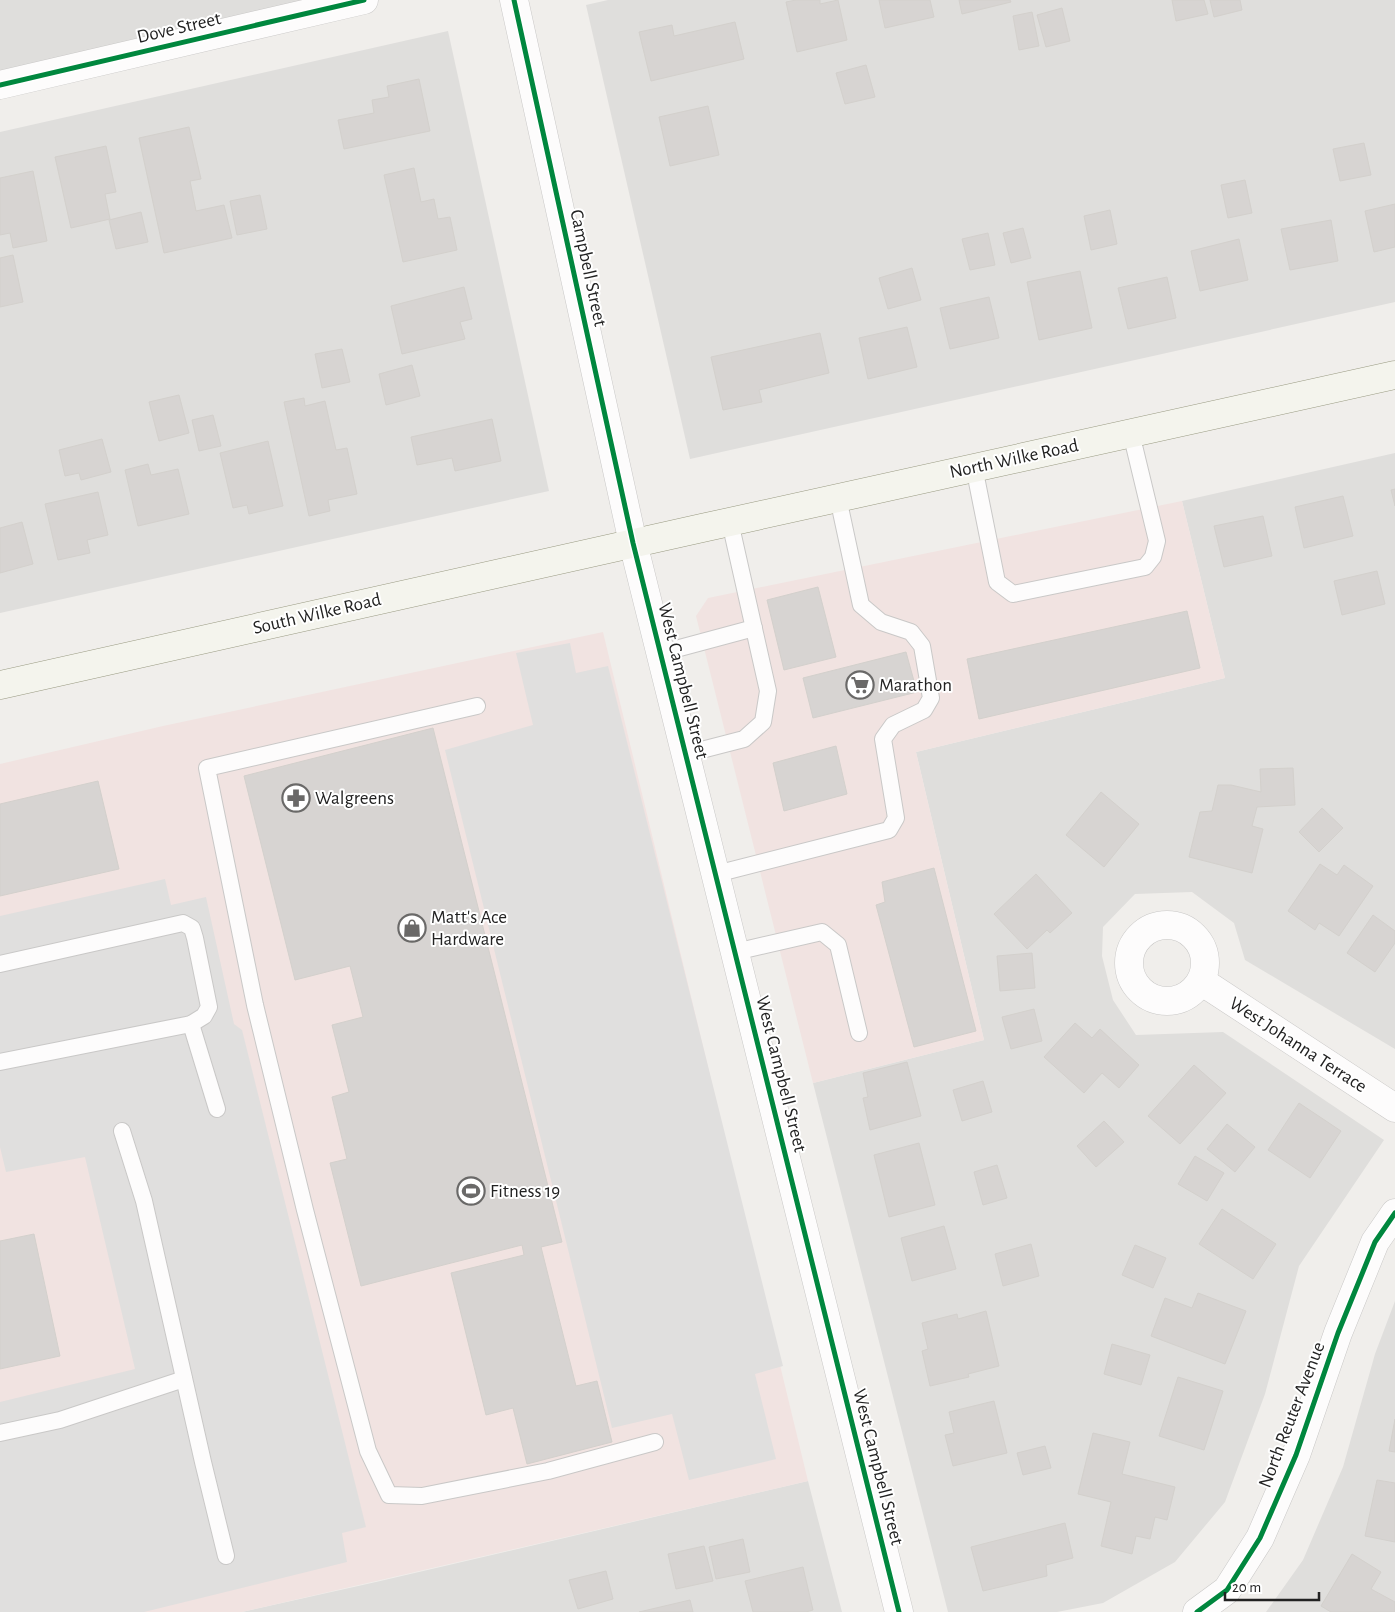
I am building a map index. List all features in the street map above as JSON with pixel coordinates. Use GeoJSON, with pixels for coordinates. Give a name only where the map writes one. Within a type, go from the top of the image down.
{"type":"FeatureCollection","features":[{"type":"Feature","properties":{"kind":"main road","name":"North Wilke Road"},"geometry":{"type":"LineString","coordinates":[[634,543],[1395,375]]}},
{"type":"Feature","properties":{"kind":"main road","name":"South Wilke Road"},"geometry":{"type":"LineString","coordinates":[[0,685],[634,543]]}},
{"type":"Feature","properties":{"kind":"street","name":"Dove Street"},"geometry":{"type":"LineString","coordinates":[[0,85],[364,0]]}},
{"type":"Feature","properties":{"kind":"street","name":"Campbell Street"},"geometry":{"type":"LineString","coordinates":[[514,0],[634,543]]}},
{"type":"Feature","properties":{"kind":"street","name":"West Campbell Street"},"geometry":{"type":"LineString","coordinates":[[634,543],[899,1612]]}},
{"type":"Feature","properties":{"kind":"street","name":"West Johanna Terrace"},"geometry":{"type":"LineString","coordinates":[[1201,981],[1395,1108]]}},
{"type":"Feature","properties":{"kind":"street","name":"North Reuter Avenue"},"geometry":{"type":"LineString","coordinates":[[1197,1612],[1227,1590],[1260,1538],[1296,1455],[1338,1333],[1375,1242],[1395,1213]]}},
{"type":"Feature","properties":{"kind":"lane"},"geometry":{"type":"LineString","coordinates":[[974,467],[997,582],[1004,589],[1013,594],[1146,567],[1153,558],[1156,541],[1131,433]]}},
{"type":"Feature","properties":{"kind":"lane"},"geometry":{"type":"LineString","coordinates":[[716,874],[889,830],[896,818],[883,739],[893,725],[924,710],[931,698],[922,646],[911,632],[881,622],[861,605],[838,498]]}},
{"type":"Feature","properties":{"kind":"lane"},"geometry":{"type":"LineString","coordinates":[[686,754],[744,739],[763,722],[768,691],[730,522]]}},
{"type":"Feature","properties":{"kind":"lane"},"geometry":{"type":"LineString","coordinates":[[661,653],[754,628]]}},
{"type":"Feature","properties":{"kind":"lane"},"geometry":{"type":"LineString","coordinates":[[478,706],[207,768],[255,1005],[305,1210],[368,1451],[389,1495],[422,1496],[548,1471],[655,1442]]}},
{"type":"Feature","properties":{"kind":"lane"},"geometry":{"type":"LineString","coordinates":[[0,964],[183,922],[192,928],[209,1007],[204,1016],[191,1024],[0,1062]]}},
{"type":"Feature","properties":{"kind":"lane"},"geometry":{"type":"LineString","coordinates":[[735,952],[822,932],[838,945],[859,1033]]}},
{"type":"Feature","properties":{"kind":"lane"},"geometry":{"type":"LineString","coordinates":[[191,1024],[217,1109]]}},
{"type":"Feature","properties":{"kind":"lane"},"geometry":{"type":"LineString","coordinates":[[122,1131],[144,1201],[226,1556]]}},
{"type":"Feature","properties":{"kind":"lane"},"geometry":{"type":"LineString","coordinates":[[0,1433],[60,1420],[184,1379]]}},
{"type":"Feature","properties":{"kind":"shaded area"},"geometry":{"type":"Polygon","coordinates":[[[0,0],[364,0],[0,85],[0,0]]]}},
{"type":"Feature","properties":{"kind":"shaded area"},"geometry":{"type":"Polygon","coordinates":[[[608,0],[1395,0],[1395,302],[690,459],[586,5],[608,0]]]}},
{"type":"Feature","properties":{"kind":"shaded area"},"geometry":{"type":"Polygon","coordinates":[[[448,31],[549,491],[0,613],[0,132],[448,31]]]}},
{"type":"Feature","properties":{"kind":"shaded area"},"geometry":{"type":"Polygon","coordinates":[[[1395,453],[1395,1049],[1245,960],[1234,923],[1192,892],[1135,894],[1103,927],[1102,956],[1113,1000],[1136,1035],[1223,1032],[1384,1140],[1299,1266],[1265,1394],[1225,1502],[1175,1562],[1103,1603],[1057,1612],[948,1612],[813,1083],[984,1040],[916,752],[1225,678],[1182,501],[1395,453]]]}},
{"type":"Feature","properties":{"kind":"shaded area"},"geometry":{"type":"Polygon","coordinates":[[[1182,501],[1225,678],[916,752],[984,1040],[813,1083],[696,616],[708,598],[1182,501]]]}},
{"type":"Feature","properties":{"kind":"shaded area"},"geometry":{"type":"Polygon","coordinates":[[[603,632],[808,1481],[242,1612],[0,1612],[0,764],[163,726],[603,632]]]}},
{"type":"Feature","properties":{"kind":"shaded area"},"geometry":{"type":"Polygon","coordinates":[[[570,643],[576,673],[608,666],[783,1366],[755,1374],[776,1459],[689,1480],[672,1414],[612,1428],[445,750],[533,725],[516,653],[570,643]]]}},
{"type":"Feature","properties":{"kind":"shaded area"},"geometry":{"type":"Polygon","coordinates":[[[165,879],[171,905],[206,897],[234,1024],[242,1030],[366,1527],[342,1533],[347,1562],[144,1612],[0,1612],[0,1402],[135,1369],[85,1157],[6,1172],[0,1147],[0,916],[165,879]]]}},
{"type":"Feature","properties":{"kind":"shaded area"},"geometry":{"type":"Polygon","coordinates":[[[1395,1301],[1395,1612],[1266,1612],[1303,1560],[1343,1467],[1375,1354],[1395,1301]]]}},
{"type":"Feature","properties":{"kind":"shaded area"},"geometry":{"type":"Polygon","coordinates":[[[808,1481],[842,1612],[242,1612],[376,1582],[808,1481]]]}},
{"type":"Feature","properties":{"kind":"building"},"geometry":{"type":"Polygon","coordinates":[[[820,0],[820,4],[838,0],[847,40],[797,52],[786,2],[820,0]]]}},
{"type":"Feature","properties":{"kind":"building"},"geometry":{"type":"Polygon","coordinates":[[[879,0],[930,0],[934,17],[885,28],[879,0]]]}},
{"type":"Feature","properties":{"kind":"building"},"geometry":{"type":"Polygon","coordinates":[[[959,0],[1010,0],[1011,2],[962,14],[959,0]]]}},
{"type":"Feature","properties":{"kind":"building"},"geometry":{"type":"Polygon","coordinates":[[[1172,0],[1204,0],[1208,14],[1176,21],[1172,0]]]}},
{"type":"Feature","properties":{"kind":"building"},"geometry":{"type":"Polygon","coordinates":[[[1210,0],[1240,0],[1242,10],[1214,17],[1210,0]]]}},
{"type":"Feature","properties":{"kind":"building"},"geometry":{"type":"Polygon","coordinates":[[[1062,8],[1070,41],[1046,47],[1037,15],[1062,8]]]}},
{"type":"Feature","properties":{"kind":"building"},"geometry":{"type":"Polygon","coordinates":[[[1032,12],[1039,46],[1019,50],[1013,16],[1032,12]]]}},
{"type":"Feature","properties":{"kind":"building"},"geometry":{"type":"Polygon","coordinates":[[[735,22],[744,59],[651,81],[639,32],[672,25],[674,36],[735,22]]]}},
{"type":"Feature","properties":{"kind":"building"},"geometry":{"type":"Polygon","coordinates":[[[866,65],[875,97],[845,104],[836,73],[866,65]]]}},
{"type":"Feature","properties":{"kind":"building"},"geometry":{"type":"Polygon","coordinates":[[[419,79],[430,131],[344,149],[338,120],[374,113],[372,100],[389,97],[387,86],[419,79]]]}},
{"type":"Feature","properties":{"kind":"building"},"geometry":{"type":"Polygon","coordinates":[[[708,106],[719,155],[670,166],[659,117],[708,106]]]}},
{"type":"Feature","properties":{"kind":"building"},"geometry":{"type":"Polygon","coordinates":[[[189,127],[201,179],[190,181],[196,211],[224,205],[232,238],[164,253],[139,138],[189,127]]]}},
{"type":"Feature","properties":{"kind":"building"},"geometry":{"type":"Polygon","coordinates":[[[1364,143],[1371,175],[1340,181],[1333,149],[1364,143]]]}},
{"type":"Feature","properties":{"kind":"building"},"geometry":{"type":"Polygon","coordinates":[[[106,146],[116,192],[105,194],[110,219],[71,228],[55,157],[106,146]]]}},
{"type":"Feature","properties":{"kind":"building"},"geometry":{"type":"Polygon","coordinates":[[[414,168],[421,202],[434,199],[438,219],[450,217],[457,250],[403,262],[384,175],[414,168]]]}},
{"type":"Feature","properties":{"kind":"building"},"geometry":{"type":"Polygon","coordinates":[[[33,171],[47,241],[13,248],[10,233],[0,235],[0,178],[33,171]]]}},
{"type":"Feature","properties":{"kind":"building"},"geometry":{"type":"Polygon","coordinates":[[[1245,180],[1252,213],[1228,218],[1221,185],[1245,180]]]}},
{"type":"Feature","properties":{"kind":"building"},"geometry":{"type":"Polygon","coordinates":[[[260,195],[267,229],[237,235],[230,201],[260,195]]]}},
{"type":"Feature","properties":{"kind":"building"},"geometry":{"type":"Polygon","coordinates":[[[1395,204],[1395,247],[1374,252],[1365,211],[1395,204]]]}},
{"type":"Feature","properties":{"kind":"building"},"geometry":{"type":"Polygon","coordinates":[[[1110,210],[1117,244],[1091,250],[1084,216],[1110,210]]]}},
{"type":"Feature","properties":{"kind":"building"},"geometry":{"type":"Polygon","coordinates":[[[141,212],[148,242],[116,249],[109,220],[141,212]]]}},
{"type":"Feature","properties":{"kind":"building"},"geometry":{"type":"Polygon","coordinates":[[[1331,220],[1338,261],[1290,270],[1281,229],[1331,220]]]}},
{"type":"Feature","properties":{"kind":"building"},"geometry":{"type":"Polygon","coordinates":[[[1023,228],[1031,258],[1011,263],[1003,233],[1023,228]]]}},
{"type":"Feature","properties":{"kind":"building"},"geometry":{"type":"Polygon","coordinates":[[[988,233],[995,265],[970,270],[962,239],[988,233]]]}},
{"type":"Feature","properties":{"kind":"building"},"geometry":{"type":"Polygon","coordinates":[[[1239,239],[1248,280],[1200,291],[1191,251],[1239,239]]]}},
{"type":"Feature","properties":{"kind":"building"},"geometry":{"type":"Polygon","coordinates":[[[13,255],[23,302],[0,307],[0,258],[13,255]]]}},
{"type":"Feature","properties":{"kind":"building"},"geometry":{"type":"Polygon","coordinates":[[[912,268],[921,300],[888,309],[879,278],[912,268]]]}},
{"type":"Feature","properties":{"kind":"building"},"geometry":{"type":"Polygon","coordinates":[[[1080,271],[1092,328],[1039,340],[1027,282],[1080,271]]]}},
{"type":"Feature","properties":{"kind":"building"},"geometry":{"type":"Polygon","coordinates":[[[1167,277],[1176,318],[1128,329],[1118,288],[1167,277]]]}},
{"type":"Feature","properties":{"kind":"building"},"geometry":{"type":"Polygon","coordinates":[[[464,287],[472,319],[460,322],[465,339],[402,354],[391,306],[464,287]]]}},
{"type":"Feature","properties":{"kind":"building"},"geometry":{"type":"Polygon","coordinates":[[[989,297],[999,338],[950,349],[940,308],[989,297]]]}},
{"type":"Feature","properties":{"kind":"building"},"geometry":{"type":"Polygon","coordinates":[[[907,327],[917,367],[868,379],[859,338],[907,327]]]}},
{"type":"Feature","properties":{"kind":"building"},"geometry":{"type":"Polygon","coordinates":[[[820,333],[829,373],[759,390],[762,402],[723,410],[711,357],[820,333]]]}},
{"type":"Feature","properties":{"kind":"building"},"geometry":{"type":"Polygon","coordinates":[[[342,349],[350,382],[322,388],[315,354],[342,349]]]}},
{"type":"Feature","properties":{"kind":"building"},"geometry":{"type":"Polygon","coordinates":[[[412,365],[420,396],[386,405],[379,374],[412,365]]]}},
{"type":"Feature","properties":{"kind":"building"},"geometry":{"type":"Polygon","coordinates":[[[179,395],[189,433],[159,441],[149,402],[179,395]]]}},
{"type":"Feature","properties":{"kind":"building"},"geometry":{"type":"Polygon","coordinates":[[[304,398],[305,406],[325,401],[336,450],[347,448],[357,494],[328,500],[330,511],[309,516],[284,402],[304,398]]]}},
{"type":"Feature","properties":{"kind":"building"},"geometry":{"type":"Polygon","coordinates":[[[213,415],[221,446],[199,451],[192,420],[213,415]]]}},
{"type":"Feature","properties":{"kind":"building"},"geometry":{"type":"Polygon","coordinates":[[[492,419],[501,461],[455,471],[452,458],[417,465],[411,437],[492,419]]]}},
{"type":"Feature","properties":{"kind":"building"},"geometry":{"type":"Polygon","coordinates":[[[102,439],[111,472],[81,480],[79,473],[65,476],[59,450],[102,439]]]}},
{"type":"Feature","properties":{"kind":"building"},"geometry":{"type":"Polygon","coordinates":[[[268,441],[283,506],[249,514],[247,505],[233,508],[220,453],[268,441]]]}},
{"type":"Feature","properties":{"kind":"building"},"geometry":{"type":"Polygon","coordinates":[[[148,464],[151,475],[178,469],[189,514],[138,526],[125,470],[148,464]]]}},
{"type":"Feature","properties":{"kind":"building"},"geometry":{"type":"Polygon","coordinates":[[[1395,489],[1395,506],[1391,490],[1395,489]]]}},
{"type":"Feature","properties":{"kind":"building"},"geometry":{"type":"Polygon","coordinates":[[[98,492],[108,535],[87,540],[90,553],[58,560],[45,504],[98,492]]]}},
{"type":"Feature","properties":{"kind":"building"},"geometry":{"type":"Polygon","coordinates":[[[1343,496],[1353,536],[1304,548],[1295,507],[1343,496]]]}},
{"type":"Feature","properties":{"kind":"building"},"geometry":{"type":"Polygon","coordinates":[[[1263,516],[1272,556],[1224,567],[1214,526],[1263,516]]]}},
{"type":"Feature","properties":{"kind":"building"},"geometry":{"type":"Polygon","coordinates":[[[22,522],[33,564],[0,573],[0,528],[22,522]]]}},
{"type":"Feature","properties":{"kind":"building"},"geometry":{"type":"Polygon","coordinates":[[[1377,571],[1385,604],[1342,615],[1334,581],[1377,571]]]}},
{"type":"Feature","properties":{"kind":"building","name":"Marathon"},"geometry":{"type":"Polygon","coordinates":[[[818,587],[836,657],[784,670],[767,600],[818,587]]]}},
{"type":"Feature","properties":{"kind":"building"},"geometry":{"type":"Polygon","coordinates":[[[1187,611],[1200,668],[979,719],[967,659],[1187,611]]]}},
{"type":"Feature","properties":{"kind":"building","name":"Marathon"},"geometry":{"type":"Polygon","coordinates":[[[906,652],[917,692],[813,718],[803,678],[906,652]]]}},
{"type":"Feature","properties":{"kind":"building"},"geometry":{"type":"Polygon","coordinates":[[[433,728],[562,1242],[541,1247],[576,1386],[597,1381],[612,1442],[527,1464],[513,1408],[486,1415],[451,1273],[524,1255],[522,1245],[361,1286],[330,1163],[347,1159],[332,1097],[349,1092],[332,1025],[363,1017],[350,966],[295,980],[244,776],[433,728]]]}},
{"type":"Feature","properties":{"kind":"building"},"geometry":{"type":"Polygon","coordinates":[[[836,746],[847,794],[784,811],[773,763],[836,746]]]}},
{"type":"Feature","properties":{"kind":"building"},"geometry":{"type":"Polygon","coordinates":[[[1293,768],[1295,805],[1257,807],[1252,826],[1263,829],[1252,873],[1189,857],[1200,812],[1212,811],[1218,785],[1231,785],[1261,792],[1260,769],[1293,768]]]}},
{"type":"Feature","properties":{"kind":"building"},"geometry":{"type":"Polygon","coordinates":[[[98,781],[119,869],[0,896],[0,804],[98,781]]]}},
{"type":"Feature","properties":{"kind":"building"},"geometry":{"type":"Polygon","coordinates":[[[1101,792],[1139,824],[1104,867],[1066,835],[1101,792]]]}},
{"type":"Feature","properties":{"kind":"building"},"geometry":{"type":"Polygon","coordinates":[[[1322,808],[1343,828],[1319,852],[1299,832],[1322,808]]]}},
{"type":"Feature","properties":{"kind":"building"},"geometry":{"type":"Polygon","coordinates":[[[1320,864],[1337,875],[1344,865],[1373,886],[1339,936],[1319,923],[1315,930],[1288,911],[1320,864]]]}},
{"type":"Feature","properties":{"kind":"building"},"geometry":{"type":"Polygon","coordinates":[[[934,868],[976,1031],[914,1047],[876,905],[885,902],[882,882],[934,868]]]}},
{"type":"Feature","properties":{"kind":"building"},"geometry":{"type":"Polygon","coordinates":[[[1036,874],[1072,913],[1050,933],[1047,930],[1027,949],[994,914],[1036,874]]]}},
{"type":"Feature","properties":{"kind":"building"},"geometry":{"type":"Polygon","coordinates":[[[1373,915],[1395,931],[1395,943],[1375,972],[1347,953],[1373,915]]]}},
{"type":"Feature","properties":{"kind":"building"},"geometry":{"type":"Polygon","coordinates":[[[1032,953],[1035,988],[1000,991],[997,956],[1032,953]]]}},
{"type":"Feature","properties":{"kind":"building"},"geometry":{"type":"Polygon","coordinates":[[[1034,1009],[1042,1041],[1011,1049],[1002,1017],[1034,1009]]]}},
{"type":"Feature","properties":{"kind":"building"},"geometry":{"type":"Polygon","coordinates":[[[1075,1023],[1092,1038],[1100,1029],[1139,1065],[1119,1088],[1102,1073],[1084,1093],[1044,1057],[1075,1023]]]}},
{"type":"Feature","properties":{"kind":"building"},"geometry":{"type":"Polygon","coordinates":[[[907,1062],[921,1116],[870,1130],[863,1098],[868,1097],[863,1073],[907,1062]]]}},
{"type":"Feature","properties":{"kind":"building"},"geometry":{"type":"Polygon","coordinates":[[[1194,1065],[1226,1093],[1180,1144],[1148,1116],[1194,1065]]]}},
{"type":"Feature","properties":{"kind":"building"},"geometry":{"type":"Polygon","coordinates":[[[983,1081],[992,1112],[962,1121],[953,1090],[983,1081]]]}},
{"type":"Feature","properties":{"kind":"building"},"geometry":{"type":"Polygon","coordinates":[[[1299,1103],[1341,1131],[1310,1178],[1268,1150],[1299,1103]]]}},
{"type":"Feature","properties":{"kind":"building"},"geometry":{"type":"Polygon","coordinates":[[[1104,1121],[1124,1142],[1096,1167],[1077,1146],[1104,1121]]]}},
{"type":"Feature","properties":{"kind":"building"},"geometry":{"type":"Polygon","coordinates":[[[1227,1124],[1255,1147],[1235,1172],[1207,1149],[1227,1124]]]}},
{"type":"Feature","properties":{"kind":"building"},"geometry":{"type":"Polygon","coordinates":[[[919,1143],[935,1205],[889,1217],[874,1155],[919,1143]]]}},
{"type":"Feature","properties":{"kind":"building"},"geometry":{"type":"Polygon","coordinates":[[[1195,1156],[1224,1173],[1207,1201],[1178,1184],[1195,1156]]]}},
{"type":"Feature","properties":{"kind":"building"},"geometry":{"type":"Polygon","coordinates":[[[997,1165],[1007,1198],[983,1205],[974,1172],[997,1165]]]}},
{"type":"Feature","properties":{"kind":"building"},"geometry":{"type":"Polygon","coordinates":[[[1222,1209],[1276,1244],[1253,1279],[1199,1244],[1222,1209]]]}},
{"type":"Feature","properties":{"kind":"building"},"geometry":{"type":"Polygon","coordinates":[[[944,1226],[956,1269],[912,1281],[901,1238],[944,1226]]]}},
{"type":"Feature","properties":{"kind":"building"},"geometry":{"type":"Polygon","coordinates":[[[34,1234],[60,1356],[0,1369],[0,1241],[34,1234]]]}},
{"type":"Feature","properties":{"kind":"building"},"geometry":{"type":"Polygon","coordinates":[[[1031,1244],[1039,1276],[1003,1286],[995,1254],[1031,1244]]]}},
{"type":"Feature","properties":{"kind":"building"},"geometry":{"type":"Polygon","coordinates":[[[1135,1245],[1166,1258],[1153,1288],[1122,1275],[1135,1245]]]}},
{"type":"Feature","properties":{"kind":"building"},"geometry":{"type":"Polygon","coordinates":[[[1198,1293],[1246,1311],[1225,1364],[1151,1336],[1165,1298],[1192,1308],[1198,1293]]]}},
{"type":"Feature","properties":{"kind":"building"},"geometry":{"type":"Polygon","coordinates":[[[986,1311],[999,1366],[968,1374],[969,1377],[930,1386],[922,1351],[928,1349],[922,1323],[957,1314],[958,1319],[986,1311]]]}},
{"type":"Feature","properties":{"kind":"building"},"geometry":{"type":"Polygon","coordinates":[[[1112,1344],[1150,1355],[1141,1385],[1104,1374],[1112,1344]]]}},
{"type":"Feature","properties":{"kind":"building"},"geometry":{"type":"Polygon","coordinates":[[[1178,1377],[1223,1391],[1204,1450],[1159,1436],[1178,1377]]]}},
{"type":"Feature","properties":{"kind":"building"},"geometry":{"type":"Polygon","coordinates":[[[994,1401],[1007,1453],[953,1466],[945,1435],[954,1433],[949,1412],[994,1401]]]}},
{"type":"Feature","properties":{"kind":"building"},"geometry":{"type":"Polygon","coordinates":[[[1395,1419],[1395,1452],[1389,1451],[1395,1419]]]}},
{"type":"Feature","properties":{"kind":"building"},"geometry":{"type":"Polygon","coordinates":[[[1093,1433],[1130,1442],[1122,1474],[1175,1487],[1167,1520],[1155,1517],[1150,1539],[1136,1536],[1132,1554],[1101,1546],[1111,1502],[1078,1494],[1093,1433]]]}},
{"type":"Feature","properties":{"kind":"building"},"geometry":{"type":"Polygon","coordinates":[[[1045,1446],[1051,1468],[1023,1475],[1017,1453],[1045,1446]]]}},
{"type":"Feature","properties":{"kind":"building"},"geometry":{"type":"Polygon","coordinates":[[[1377,1480],[1395,1483],[1395,1542],[1365,1536],[1377,1480]]]}},
{"type":"Feature","properties":{"kind":"building"},"geometry":{"type":"Polygon","coordinates":[[[1065,1523],[1073,1558],[1046,1565],[1047,1576],[983,1591],[971,1547],[1065,1523]]]}},
{"type":"Feature","properties":{"kind":"building"},"geometry":{"type":"Polygon","coordinates":[[[743,1539],[750,1572],[716,1579],[709,1547],[743,1539]]]}},
{"type":"Feature","properties":{"kind":"building"},"geometry":{"type":"Polygon","coordinates":[[[704,1546],[713,1581],[676,1589],[668,1554],[704,1546]]]}},
{"type":"Feature","properties":{"kind":"building"},"geometry":{"type":"Polygon","coordinates":[[[1352,1554],[1381,1572],[1371,1589],[1395,1602],[1395,1612],[1331,1612],[1321,1606],[1352,1554]]]}},
{"type":"Feature","properties":{"kind":"building"},"geometry":{"type":"Polygon","coordinates":[[[803,1567],[813,1610],[806,1612],[753,1612],[745,1581],[803,1567]]]}},
{"type":"Feature","properties":{"kind":"building"},"geometry":{"type":"Polygon","coordinates":[[[606,1571],[613,1599],[578,1609],[569,1580],[606,1571]]]}},
{"type":"Feature","properties":{"kind":"building"},"geometry":{"type":"Polygon","coordinates":[[[690,1600],[693,1612],[639,1612],[690,1600]]]}},
{"type":"Feature","properties":{"kind":"cycle path"},"geometry":{"type":"LineString","coordinates":[[0,85],[364,0]]}},
{"type":"Feature","properties":{"kind":"cycle path"},"geometry":{"type":"LineString","coordinates":[[514,0],[633,543],[899,1612]]}},
{"type":"Feature","properties":{"kind":"cycle path"},"geometry":{"type":"LineString","coordinates":[[1197,1612],[1227,1590],[1260,1538],[1296,1455],[1338,1333],[1375,1242],[1395,1213]]}},
{"type":"Feature","properties":{"kind":"place","name":"Marathon"},"geometry":{"type":"Point","coordinates":[860,685]}},
{"type":"Feature","properties":{"kind":"place","name":"Walgreens"},"geometry":{"type":"Point","coordinates":[296,798]}},
{"type":"Feature","properties":{"kind":"place","name":"Matt's Ace Hardware"},"geometry":{"type":"Point","coordinates":[412,928]}},
{"type":"Feature","properties":{"kind":"place","name":"Fitness 19"},"geometry":{"type":"Point","coordinates":[471,1191]}}]}
